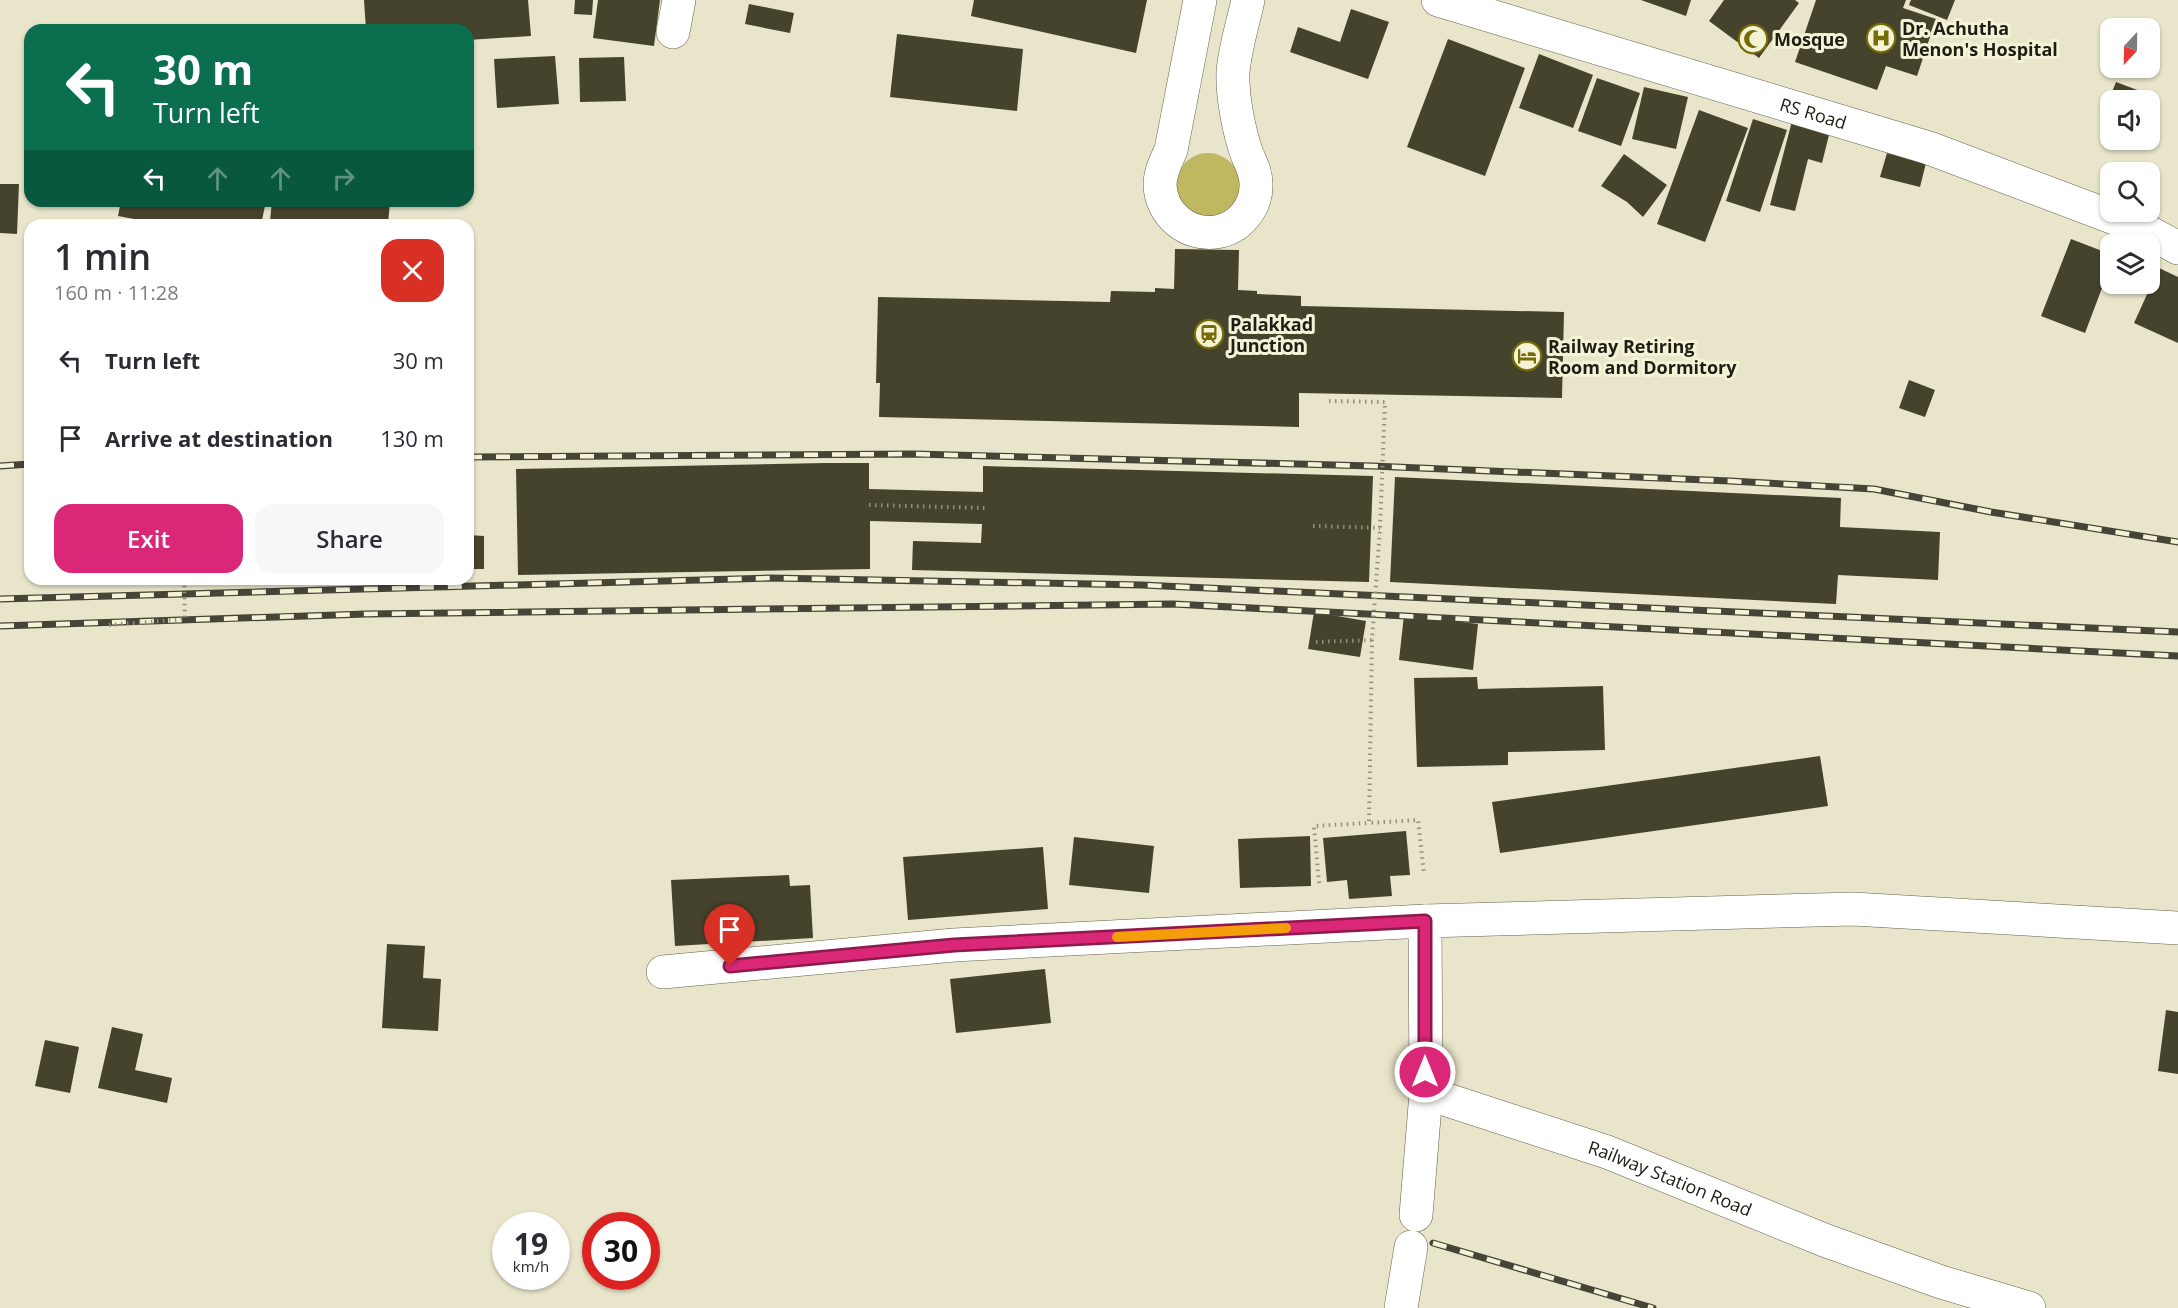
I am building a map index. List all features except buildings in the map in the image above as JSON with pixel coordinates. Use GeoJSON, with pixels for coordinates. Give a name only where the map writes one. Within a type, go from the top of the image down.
{"type":"FeatureCollection","features":[{"type":"Feature","properties":{"kind":"street"},"geometry":{"type":"LineString","coordinates":[[673,32],[679,0]]}},
{"type":"Feature","properties":{"kind":"street"},"geometry":{"type":"LineString","coordinates":[[1200,0],[1171,150],[1162,171],[1160,184],[1166,207],[1173,218],[1183,226],[1207,233],[1228,229],[1238,223],[1256,197],[1256,175],[1247,153],[1236,108],[1233,72],[1248,0]]}},
{"type":"Feature","properties":{"kind":"street","name":"RS Road"},"geometry":{"type":"LineString","coordinates":[[1438,0],[1929,148],[2141,228],[2178,248]]}},
{"type":"Feature","properties":{"kind":"street"},"geometry":{"type":"LineString","coordinates":[[663,972],[954,945],[1425,921],[1853,909],[2178,928]]}},
{"type":"Feature","properties":{"kind":"street"},"geometry":{"type":"LineString","coordinates":[[1401,1308],[1413,1231],[1426,1093],[1425,921]]}},
{"type":"Feature","properties":{"kind":"street","name":"Railway Station Road"},"geometry":{"type":"LineString","coordinates":[[1426,1093],[1607,1152],[1824,1240],[1941,1282],[2029,1308]]}},
{"type":"Feature","properties":{"kind":"path"},"geometry":{"type":"LineString","coordinates":[[1329,401],[1385,402],[1380,528],[1372,640],[1369,823]]}},
{"type":"Feature","properties":{"kind":"path"},"geometry":{"type":"LineString","coordinates":[[869,505],[986,508]]}},
{"type":"Feature","properties":{"kind":"path"},"geometry":{"type":"LineString","coordinates":[[1313,526],[1380,528]]}},
{"type":"Feature","properties":{"kind":"path"},"geometry":{"type":"LineString","coordinates":[[109,626],[185,619],[184,585]]}},
{"type":"Feature","properties":{"kind":"path"},"geometry":{"type":"LineString","coordinates":[[1316,642],[1372,640]]}},
{"type":"Feature","properties":{"kind":"path"},"geometry":{"type":"LineString","coordinates":[[1318,883],[1314,826],[1418,820],[1424,874]]}},
{"type":"Feature","properties":{"kind":"shaded area"},"geometry":{"type":"Polygon","coordinates":[[[1208,153],[1226,159],[1234,167],[1240,185],[1234,203],[1226,211],[1208,217],[1190,211],[1182,203],[1176,185],[1182,167],[1190,159],[1208,153]]]}},
{"type":"Feature","properties":{"kind":"railway"},"geometry":{"type":"LineString","coordinates":[[474,457],[915,454],[1372,466],[1730,481],[1874,489],[1991,512],[2178,542]]}},
{"type":"Feature","properties":{"kind":"railway"},"geometry":{"type":"LineString","coordinates":[[0,466],[24,464]]}},
{"type":"Feature","properties":{"kind":"railway"},"geometry":{"type":"LineString","coordinates":[[0,599],[771,578],[1142,585],[2178,632]]}},
{"type":"Feature","properties":{"kind":"railway"},"geometry":{"type":"LineString","coordinates":[[0,626],[366,614],[1173,604],[2178,656]]}},
{"type":"Feature","properties":{"kind":"railway"},"geometry":{"type":"LineString","coordinates":[[1433,1243],[1653,1308]]}},
{"type":"Feature","properties":{"kind":"slow traffic"},"geometry":{"type":"LineString","coordinates":[[1117,937],[1286,928]]}},
{"type":"Feature","properties":{"kind":"place","name":"Dr. Achutha Menon's Hospital"},"geometry":{"type":"Point","coordinates":[1881,38]}},
{"type":"Feature","properties":{"kind":"place","name":"Mosque"},"geometry":{"type":"Point","coordinates":[1753,39]}},
{"type":"Feature","properties":{"kind":"place","name":"Palakkad Junction"},"geometry":{"type":"Point","coordinates":[1209,334]}},
{"type":"Feature","properties":{"kind":"place","name":"Railway Retiring Room and Dormitory"},"geometry":{"type":"Point","coordinates":[1527,356]}},
{"type":"Feature","properties":{"kind":"route"},"geometry":{"type":"LineString","coordinates":[[730,966],[954,945],[1425,921],[1425,1072]]}}]}
